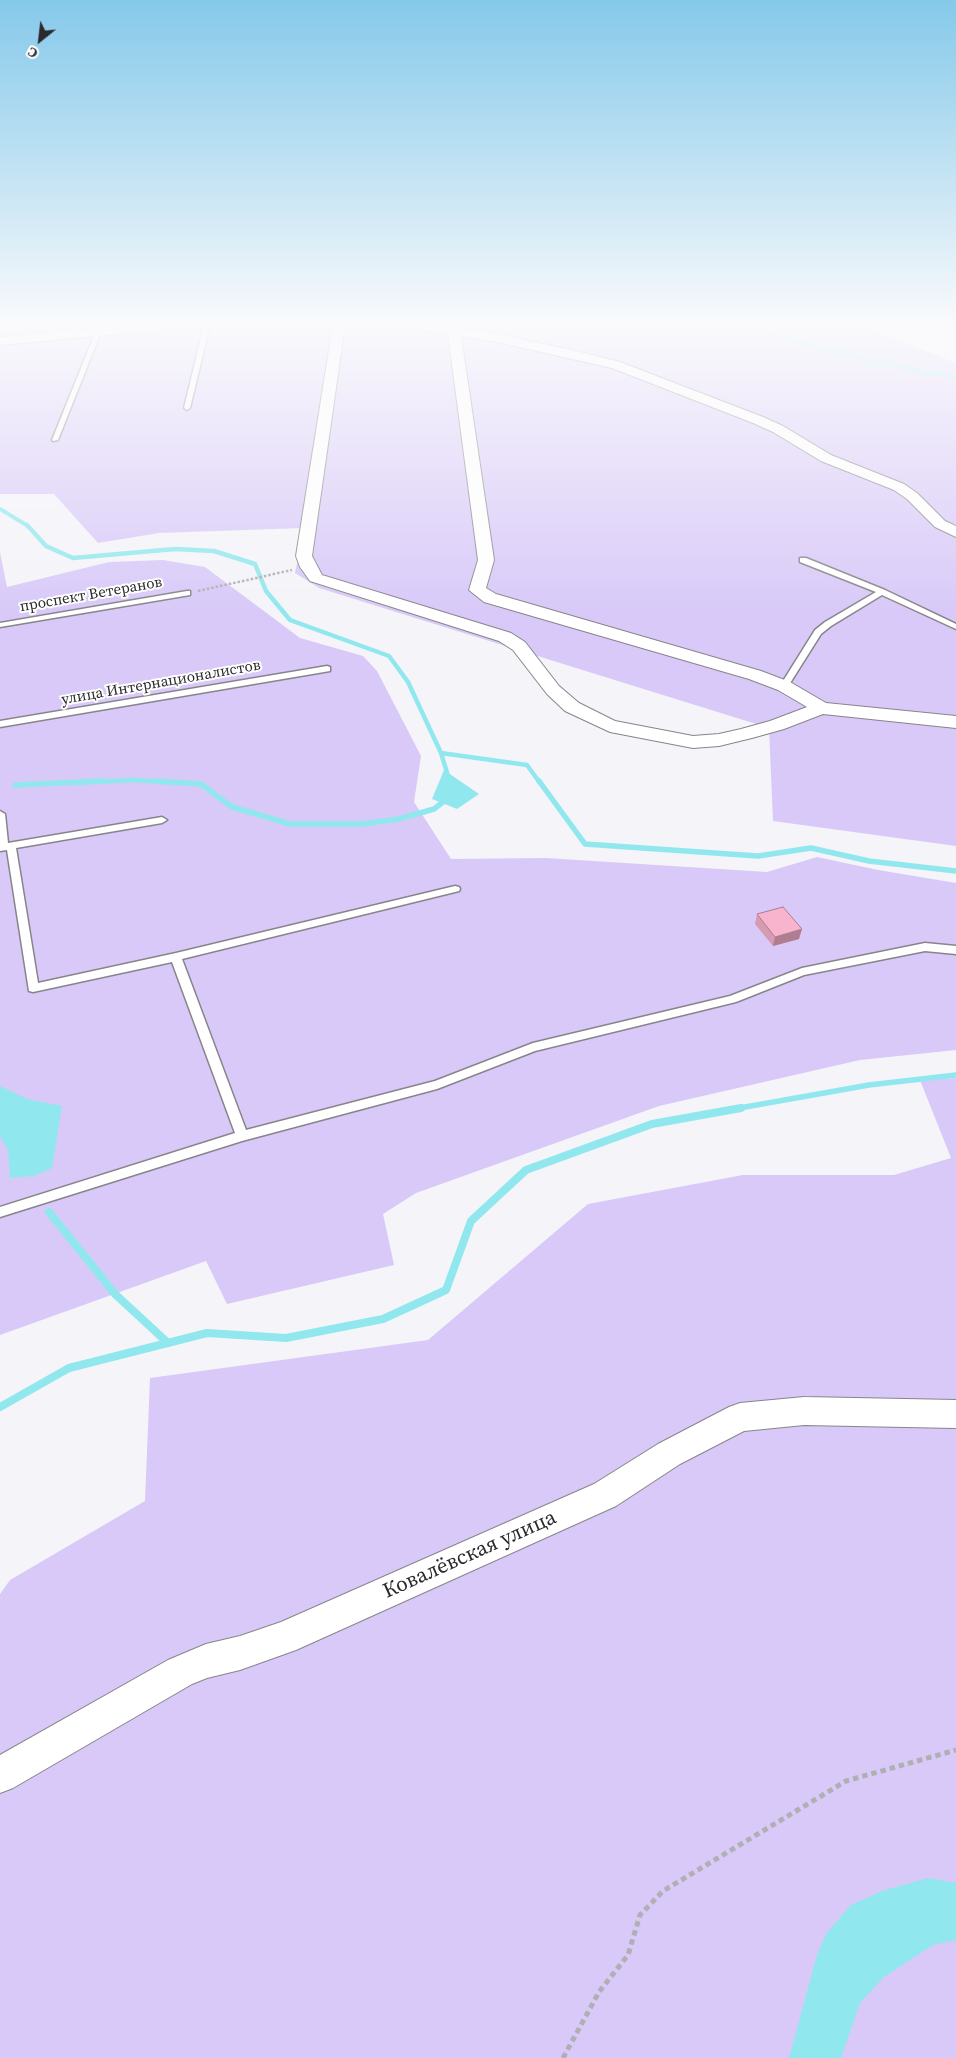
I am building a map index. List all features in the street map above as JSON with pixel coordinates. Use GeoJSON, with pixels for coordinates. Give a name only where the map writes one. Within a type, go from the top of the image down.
{"type":"FeatureCollection","features":[{"type":"Feature","properties":{"kind":"street"},"geometry":{"type":"LineString","coordinates":[[324,421],[304,556],[308,567],[316,578],[505,637],[519,646],[553,690],[572,707],[610,726],[693,742],[719,740],[777,725],[821,708]]}},
{"type":"Feature","properties":{"kind":"street"},"geometry":{"type":"LineString","coordinates":[[466,421],[486,560],[477,590],[490,598],[755,675],[784,686],[821,708],[956,722]]}},
{"type":"Feature","properties":{"kind":"street"},"geometry":{"type":"LineString","coordinates":[[760,421],[778,429],[826,458],[899,488],[912,496],[940,524],[956,532]]}},
{"type":"Feature","properties":{"kind":"street","name":"Ковалёвская улица"},"geometry":{"type":"LineString","coordinates":[[0,1775],[180,1672],[206,1661],[240,1653],[284,1638],[605,1495],[669,1454],[740,1417],[804,1411],[956,1414]]}},
{"type":"Feature","properties":{"kind":"lane"},"geometry":{"type":"LineString","coordinates":[[55,440],[63,421]]}},
{"type":"Feature","properties":{"kind":"lane"},"geometry":{"type":"LineString","coordinates":[[803,560],[882,592],[956,627]]}},
{"type":"Feature","properties":{"kind":"lane"},"geometry":{"type":"LineString","coordinates":[[784,686],[818,632],[882,592]]}},
{"type":"Feature","properties":{"kind":"lane","name":"проспект Ветеранов"},"geometry":{"type":"LineString","coordinates":[[0,625],[187,593]]}},
{"type":"Feature","properties":{"kind":"lane","name":"улица Интернационалистов"},"geometry":{"type":"LineString","coordinates":[[0,724],[327,669]]}},
{"type":"Feature","properties":{"kind":"lane"},"geometry":{"type":"LineString","coordinates":[[0,814],[33,988],[176,957],[455,889]]}},
{"type":"Feature","properties":{"kind":"lane"},"geometry":{"type":"LineString","coordinates":[[5,847],[162,820]]}},
{"type":"Feature","properties":{"kind":"lane"},"geometry":{"type":"LineString","coordinates":[[0,1212],[242,1136],[437,1084],[533,1047],[732,999],[802,972],[926,947],[956,950]]}},
{"type":"Feature","properties":{"kind":"lane"},"geometry":{"type":"LineString","coordinates":[[176,957],[242,1136]]}},
{"type":"Feature","properties":{"kind":"path"},"geometry":{"type":"LineString","coordinates":[[187,593],[308,567]]}},
{"type":"Feature","properties":{"kind":"path"},"geometry":{"type":"LineString","coordinates":[[563,2058],[599,1992],[628,1955],[640,1915],[664,1891],[846,1781],[956,1750]]}},
{"type":"Feature","properties":{"kind":"shaded area"},"geometry":{"type":"Polygon","coordinates":[[[0,421],[956,421],[956,846],[773,821],[769,728],[319,588],[295,573],[304,528],[159,533],[98,543],[54,494],[0,494],[0,421]]]}},
{"type":"Feature","properties":{"kind":"shaded area"},"geometry":{"type":"Polygon","coordinates":[[[0,552],[7,587],[109,562],[163,560],[205,567],[300,638],[363,656],[377,671],[421,756],[414,802],[451,859],[546,858],[767,872],[817,857],[878,870],[956,883],[956,1050],[860,1060],[659,1106],[416,1193],[383,1214],[394,1265],[227,1304],[206,1261],[0,1335],[0,552]]]}},
{"type":"Feature","properties":{"kind":"shaded area"},"geometry":{"type":"Polygon","coordinates":[[[956,1078],[956,2058],[0,2058],[0,1594],[10,1580],[145,1501],[150,1378],[428,1340],[588,1204],[743,1175],[894,1175],[951,1158],[920,1080],[956,1078]]]}},
{"type":"Feature","properties":{"kind":"water"},"geometry":{"type":"Polygon","coordinates":[[[444,770],[479,794],[457,809],[432,799],[444,770]]]}},
{"type":"Feature","properties":{"kind":"water"},"geometry":{"type":"Polygon","coordinates":[[[0,1086],[27,1099],[62,1106],[52,1168],[34,1176],[10,1178],[8,1150],[0,1136],[0,1086]]]}},
{"type":"Feature","properties":{"kind":"water"},"geometry":{"type":"Polygon","coordinates":[[[928,1878],[956,1883],[956,1940],[933,1945],[884,1977],[860,2003],[841,2058],[789,2058],[817,1955],[826,1934],[851,1905],[882,1891],[928,1878]]]}},
{"type":"Feature","properties":{"kind":"building"},"geometry":{"type":"Polygon","coordinates":[[[783,907],[802,929],[775,937],[757,914],[783,907]]]}},
{"type":"Feature","properties":{"kind":"waterway"},"geometry":{"type":"LineString","coordinates":[[0,509],[28,526]]}},
{"type":"Feature","properties":{"kind":"waterway"},"geometry":{"type":"LineString","coordinates":[[28,526],[46,546],[73,558],[175,549],[214,551],[255,564],[266,591],[290,620],[389,656],[408,682],[441,753]]}},
{"type":"Feature","properties":{"kind":"waterway"},"geometry":{"type":"LineString","coordinates":[[441,753],[527,765],[540,783]]}},
{"type":"Feature","properties":{"kind":"waterway"},"geometry":{"type":"LineString","coordinates":[[441,753],[449,779]]}},
{"type":"Feature","properties":{"kind":"waterway"},"geometry":{"type":"LineString","coordinates":[[74,783],[134,780],[176,783]]}},
{"type":"Feature","properties":{"kind":"waterway"},"geometry":{"type":"LineString","coordinates":[[15,785],[104,781]]}},
{"type":"Feature","properties":{"kind":"waterway"},"geometry":{"type":"LineString","coordinates":[[155,781],[201,784],[232,807],[290,824],[362,824],[399,819],[434,809],[448,798]]}},
{"type":"Feature","properties":{"kind":"waterway"},"geometry":{"type":"LineString","coordinates":[[539,781],[585,844],[758,856],[811,848],[869,861],[956,871]]}},
{"type":"Feature","properties":{"kind":"waterway"},"geometry":{"type":"LineString","coordinates":[[734,1109],[869,1085],[956,1075]]}},
{"type":"Feature","properties":{"kind":"waterway"},"geometry":{"type":"LineString","coordinates":[[168,1343],[207,1333],[286,1338],[383,1319],[446,1290],[471,1221],[526,1170],[652,1124],[741,1108]]}},
{"type":"Feature","properties":{"kind":"waterway"},"geometry":{"type":"LineString","coordinates":[[49,1212],[115,1294],[168,1343]]}},
{"type":"Feature","properties":{"kind":"waterway"},"geometry":{"type":"LineString","coordinates":[[0,1407],[69,1368],[168,1343]]}}]}
